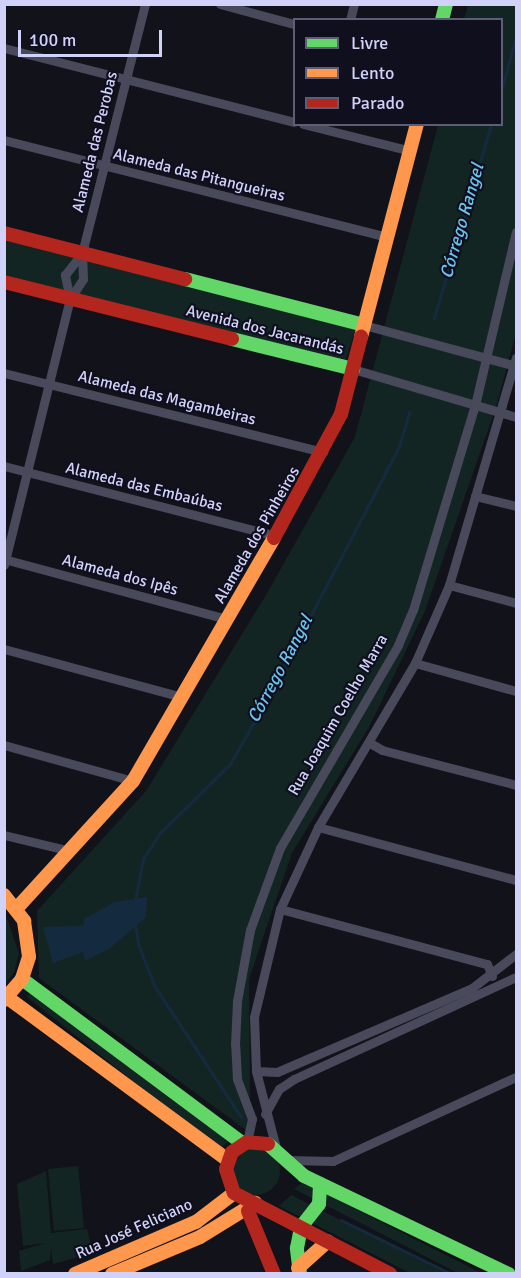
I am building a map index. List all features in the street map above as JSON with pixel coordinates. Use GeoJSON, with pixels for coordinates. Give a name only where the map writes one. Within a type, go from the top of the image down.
{"type":"FeatureCollection","features":[{"type":"Feature","properties":{"kind":"street","name":"Alameda das Perobas"},"geometry":{"type":"LineString","coordinates":[[5,561],[70,299],[83,279],[82,253],[146,4]]}},
{"type":"Feature","properties":{"kind":"street"},"geometry":{"type":"LineString","coordinates":[[220,4],[293,24]]}},
{"type":"Feature","properties":{"kind":"street"},"geometry":{"type":"LineString","coordinates":[[261,16],[264,4]]}},
{"type":"Feature","properties":{"kind":"street"},"geometry":{"type":"LineString","coordinates":[[4,48],[126,81],[293,122]]}},
{"type":"Feature","properties":{"kind":"street"},"geometry":{"type":"LineString","coordinates":[[311,126],[411,151]]}},
{"type":"Feature","properties":{"kind":"street","name":"Alameda dos Pinheiros"},"geometry":{"type":"LineString","coordinates":[[17,908],[133,781],[323,452],[341,414],[417,126]]}},
{"type":"Feature","properties":{"kind":"street","name":"Alameda das Pitangueiras"},"geometry":{"type":"LineString","coordinates":[[4,141],[387,237]]}},
{"type":"Feature","properties":{"kind":"street","name":"Rua Joaquim Coelho Marra"},"geometry":{"type":"LineString","coordinates":[[245,1143],[252,1119],[237,1079],[236,1021],[250,930],[264,887],[318,777],[352,725],[402,636],[431,561],[475,405],[516,232]]}},
{"type":"Feature","properties":{"kind":"street","name":"Avenida dos Jacarandás"},"geometry":{"type":"LineString","coordinates":[[4,233],[364,325],[486,359],[516,363]]}},
{"type":"Feature","properties":{"kind":"street","name":"Alameda das Perobas"},"geometry":{"type":"LineString","coordinates":[[70,299],[65,274],[82,253]]}},
{"type":"Feature","properties":{"kind":"street"},"geometry":{"type":"LineString","coordinates":[[506,273],[516,276]]}},
{"type":"Feature","properties":{"kind":"street","name":"Avenida dos Jacarandás"},"geometry":{"type":"LineString","coordinates":[[4,282],[353,369],[516,417]]}},
{"type":"Feature","properties":{"kind":"street"},"geometry":{"type":"LineString","coordinates":[[509,1274],[303,1176],[284,1160],[276,1148],[256,1071],[254,1024],[258,996],[280,909],[318,827],[370,743],[415,663],[449,585],[516,363]]}},
{"type":"Feature","properties":{"kind":"street","name":"Alameda das Magambeiras"},"geometry":{"type":"LineString","coordinates":[[4,373],[323,452]]}},
{"type":"Feature","properties":{"kind":"street","name":"Alameda das Embaúbas"},"geometry":{"type":"LineString","coordinates":[[4,466],[276,536]]}},
{"type":"Feature","properties":{"kind":"street"},"geometry":{"type":"LineString","coordinates":[[475,496],[516,506]]}},
{"type":"Feature","properties":{"kind":"street","name":"Alameda dos Ipês"},"geometry":{"type":"LineString","coordinates":[[5,561],[227,619]]}},
{"type":"Feature","properties":{"kind":"street"},"geometry":{"type":"LineString","coordinates":[[449,585],[516,603]]}},
{"type":"Feature","properties":{"kind":"street"},"geometry":{"type":"LineString","coordinates":[[4,649],[182,697]]}},
{"type":"Feature","properties":{"kind":"street"},"geometry":{"type":"LineString","coordinates":[[415,663],[516,692]]}},
{"type":"Feature","properties":{"kind":"street"},"geometry":{"type":"LineString","coordinates":[[370,743],[382,750],[516,785]]}},
{"type":"Feature","properties":{"kind":"street"},"geometry":{"type":"LineString","coordinates":[[4,745],[133,781]]}},
{"type":"Feature","properties":{"kind":"street"},"geometry":{"type":"LineString","coordinates":[[318,827],[516,880]]}},
{"type":"Feature","properties":{"kind":"street"},"geometry":{"type":"LineString","coordinates":[[4,834],[70,851]]}},
{"type":"Feature","properties":{"kind":"street"},"geometry":{"type":"LineString","coordinates":[[4,894],[17,908],[28,934],[29,957],[22,979],[6,999],[228,1160]]}},
{"type":"Feature","properties":{"kind":"street"},"geometry":{"type":"LineString","coordinates":[[280,909],[487,964],[492,975]]}},
{"type":"Feature","properties":{"kind":"street"},"geometry":{"type":"LineString","coordinates":[[256,1071],[277,1072],[472,988],[516,955]]}},
{"type":"Feature","properties":{"kind":"street"},"geometry":{"type":"LineString","coordinates":[[516,955],[516,968]]}},
{"type":"Feature","properties":{"kind":"street"},"geometry":{"type":"LineString","coordinates":[[266,1114],[279,1089],[294,1079],[516,977]]}},
{"type":"Feature","properties":{"kind":"street"},"geometry":{"type":"LineString","coordinates":[[22,979],[245,1143]]}},
{"type":"Feature","properties":{"kind":"street"},"geometry":{"type":"LineString","coordinates":[[236,1021],[244,1018],[254,1024]]}},
{"type":"Feature","properties":{"kind":"street"},"geometry":{"type":"LineString","coordinates":[[284,1160],[333,1161],[514,1080]]}},
{"type":"Feature","properties":{"kind":"street"},"geometry":{"type":"LineString","coordinates":[[276,1148],[262,1141],[245,1143],[228,1160],[227,1178],[234,1193],[251,1207],[301,1227],[390,1274]]}},
{"type":"Feature","properties":{"kind":"street"},"geometry":{"type":"LineString","coordinates":[[299,1270],[301,1227],[319,1204],[321,1184]]}},
{"type":"Feature","properties":{"kind":"street","name":"Rua José Feliciano"},"geometry":{"type":"LineString","coordinates":[[75,1274],[196,1222],[234,1193]]}},
{"type":"Feature","properties":{"kind":"street"},"geometry":{"type":"LineString","coordinates":[[112,1274],[200,1237],[251,1207]]}},
{"type":"Feature","properties":{"kind":"street"},"geometry":{"type":"LineString","coordinates":[[251,1207],[274,1274]]}},
{"type":"Feature","properties":{"kind":"street"},"geometry":{"type":"LineString","coordinates":[[196,1222],[200,1237]]}},
{"type":"Feature","properties":{"kind":"street"},"geometry":{"type":"LineString","coordinates":[[299,1270],[327,1241]]}},
{"type":"Feature","properties":{"kind":"green space"},"geometry":{"type":"Polygon","coordinates":[[[468,5],[516,5],[516,333],[496,407],[425,611],[369,727],[292,853],[249,979],[250,1104],[246,1130],[39,978],[37,911],[146,791],[266,595],[355,437],[438,126],[503,126],[503,18],[464,18],[468,5]]]}},
{"type":"Feature","properties":{"kind":"green space"},"geometry":{"type":"Polygon","coordinates":[[[4,238],[356,327],[345,362],[5,275],[4,238]]]}},
{"type":"Feature","properties":{"kind":"green space"},"geometry":{"type":"Polygon","coordinates":[[[5,913],[19,953],[14,972],[5,984],[5,913]]]}},
{"type":"Feature","properties":{"kind":"green space"},"geometry":{"type":"Polygon","coordinates":[[[33,988],[229,1140],[220,1150],[27,997],[33,988]]]}},
{"type":"Feature","properties":{"kind":"green space"},"geometry":{"type":"Polygon","coordinates":[[[251,1147],[261,1147],[273,1154],[280,1166],[280,1176],[273,1188],[261,1195],[251,1195],[236,1184],[232,1176],[232,1166],[243,1151],[251,1147]]]}},
{"type":"Feature","properties":{"kind":"green space"},"geometry":{"type":"Polygon","coordinates":[[[78,1166],[84,1228],[54,1231],[48,1169],[78,1166]]]}},
{"type":"Feature","properties":{"kind":"green space"},"geometry":{"type":"Polygon","coordinates":[[[46,1171],[51,1233],[87,1229],[93,1253],[53,1264],[51,1248],[50,1260],[21,1271],[19,1251],[45,1243],[23,1246],[17,1184],[46,1171]]]}},
{"type":"Feature","properties":{"kind":"green space"},"geometry":{"type":"Polygon","coordinates":[[[302,1183],[481,1273],[458,1273],[294,1189],[302,1183]]]}},
{"type":"Feature","properties":{"kind":"green space"},"geometry":{"type":"Polygon","coordinates":[[[291,1195],[445,1273],[410,1273],[279,1206],[291,1195]]]}},
{"type":"Feature","properties":{"kind":"water"},"geometry":{"type":"Polygon","coordinates":[[[147,897],[146,917],[109,949],[85,961],[83,952],[53,963],[43,927],[83,926],[84,919],[115,902],[147,897]]]}},
{"type":"Feature","properties":{"kind":"waterway","name":"Córrego Rangel"},"geometry":{"type":"LineString","coordinates":[[503,84],[516,36]]}},
{"type":"Feature","properties":{"kind":"waterway","name":"Córrego Rangel"},"geometry":{"type":"LineString","coordinates":[[434,318],[490,126]]}},
{"type":"Feature","properties":{"kind":"waterway","name":"Córrego Rangel"},"geometry":{"type":"LineString","coordinates":[[135,901],[143,859],[160,833],[230,764],[266,701],[398,449],[409,412]]}},
{"type":"Feature","properties":{"kind":"waterway"},"geometry":{"type":"LineString","coordinates":[[135,923],[139,947],[155,987],[241,1117]]}},
{"type":"Feature","properties":{"kind":"waterway"},"geometry":{"type":"LineString","coordinates":[[341,1220],[451,1274]]}},
{"type":"Feature","properties":{"kind":"traffic: fast"},"geometry":{"type":"LineString","coordinates":[[442,18],[446,4]]}},
{"type":"Feature","properties":{"kind":"traffic: fast"},"geometry":{"type":"LineString","coordinates":[[185,279],[364,325]]}},
{"type":"Feature","properties":{"kind":"traffic: fast"},"geometry":{"type":"LineString","coordinates":[[232,339],[353,369]]}},
{"type":"Feature","properties":{"kind":"traffic: fast"},"geometry":{"type":"LineString","coordinates":[[22,979],[243,1144]]}},
{"type":"Feature","properties":{"kind":"traffic: fast"},"geometry":{"type":"LineString","coordinates":[[268,1144],[304,1176],[509,1274]]}},
{"type":"Feature","properties":{"kind":"traffic: fast"},"geometry":{"type":"LineString","coordinates":[[300,1274],[297,1248],[301,1227],[319,1204],[320,1184]]}},
{"type":"Feature","properties":{"kind":"traffic: slow"},"geometry":{"type":"LineString","coordinates":[[361,337],[416,126]]}},
{"type":"Feature","properties":{"kind":"traffic: slow"},"geometry":{"type":"LineString","coordinates":[[17,908],[133,781],[274,538]]}},
{"type":"Feature","properties":{"kind":"traffic: slow"},"geometry":{"type":"LineString","coordinates":[[4,895],[24,921],[29,957],[22,979],[4,1000]]}},
{"type":"Feature","properties":{"kind":"traffic: slow"},"geometry":{"type":"LineString","coordinates":[[8,998],[228,1160]]}},
{"type":"Feature","properties":{"kind":"traffic: slow"},"geometry":{"type":"LineString","coordinates":[[75,1274],[196,1222],[234,1193]]}},
{"type":"Feature","properties":{"kind":"traffic: slow"},"geometry":{"type":"LineString","coordinates":[[112,1274],[200,1237],[255,1203]]}},
{"type":"Feature","properties":{"kind":"traffic: slow"},"geometry":{"type":"LineString","coordinates":[[298,1268],[328,1241]]}},
{"type":"Feature","properties":{"kind":"traffic: jam"},"geometry":{"type":"LineString","coordinates":[[4,233],[185,279]]}},
{"type":"Feature","properties":{"kind":"traffic: jam"},"geometry":{"type":"LineString","coordinates":[[4,282],[232,339]]}},
{"type":"Feature","properties":{"kind":"traffic: jam"},"geometry":{"type":"LineString","coordinates":[[274,538],[341,414],[361,337]]}},
{"type":"Feature","properties":{"kind":"traffic: jam"},"geometry":{"type":"LineString","coordinates":[[268,1144],[247,1142],[232,1152],[226,1169],[234,1193],[390,1274]]}},
{"type":"Feature","properties":{"kind":"traffic: jam"},"geometry":{"type":"LineString","coordinates":[[248,1211],[274,1274]]}}]}
